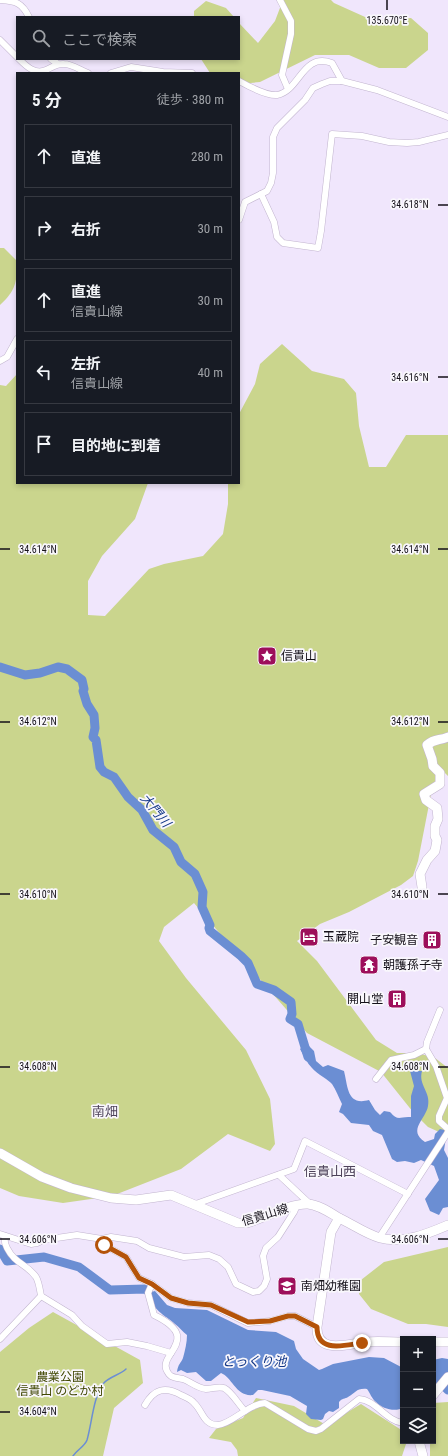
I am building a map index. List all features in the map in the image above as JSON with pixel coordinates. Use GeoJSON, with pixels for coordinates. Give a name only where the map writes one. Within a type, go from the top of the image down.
{"type":"FeatureCollection","features":[{"type":"Feature","properties":{"kind":"main road"},"geometry":{"type":"LineString","coordinates":[[422,887],[420,874],[427,860],[435,851],[437,840],[435,836],[435,826],[438,819],[437,808],[426,800],[424,794],[440,784],[440,773],[433,766],[427,745],[432,740],[442,740],[448,737]]}},
{"type":"Feature","properties":{"kind":"main road","name":"信貴山線"},"geometry":{"type":"LineString","coordinates":[[0,1153],[42,1177],[78,1190],[111,1198],[136,1200],[170,1195],[241,1224],[297,1205],[310,1204],[320,1207],[379,1238],[397,1239],[414,1237],[448,1225]]}},
{"type":"Feature","properties":{"kind":"main road"},"geometry":{"type":"LineString","coordinates":[[339,1218],[330,1232],[317,1327],[320,1339],[325,1344],[332,1346],[371,1342],[400,1342]]}},
{"type":"Feature","properties":{"kind":"main road"},"geometry":{"type":"LineString","coordinates":[[436,1342],[448,1342]]}},
{"type":"Feature","properties":{"kind":"main road"},"geometry":{"type":"LineString","coordinates":[[436,1391],[448,1377]]}},
{"type":"Feature","properties":{"kind":"main road"},"geometry":{"type":"LineString","coordinates":[[420,1444],[423,1456]]}},
{"type":"Feature","properties":{"kind":"street"},"geometry":{"type":"LineString","coordinates":[[1,0],[19,3],[26,10],[29,16]]}},
{"type":"Feature","properties":{"kind":"street"},"geometry":{"type":"LineString","coordinates":[[280,0],[291,21],[291,34],[282,75],[288,89]]}},
{"type":"Feature","properties":{"kind":"street"},"geometry":{"type":"LineString","coordinates":[[0,40],[16,56]]}},
{"type":"Feature","properties":{"kind":"street"},"geometry":{"type":"LineString","coordinates":[[20,60],[24,65],[36,71],[45,71],[58,64],[66,64],[86,72]]}},
{"type":"Feature","properties":{"kind":"street"},"geometry":{"type":"LineString","coordinates":[[52,60],[58,64]]}},
{"type":"Feature","properties":{"kind":"street"},"geometry":{"type":"LineString","coordinates":[[240,81],[268,94],[277,95],[288,89],[311,64],[318,61],[327,61],[332,63],[342,81]]}},
{"type":"Feature","properties":{"kind":"street"},"geometry":{"type":"LineString","coordinates":[[114,72],[131,67],[163,72]]}},
{"type":"Feature","properties":{"kind":"street"},"geometry":{"type":"LineString","coordinates":[[240,217],[245,202],[267,191],[271,183],[273,173],[273,137],[277,128],[305,100],[313,88],[330,81],[342,81],[377,90],[448,118]]}},
{"type":"Feature","properties":{"kind":"street"},"geometry":{"type":"LineString","coordinates":[[261,194],[274,222],[277,237],[283,243],[287,245],[318,248],[332,134],[362,136],[389,142],[407,143],[419,142],[448,135]]}},
{"type":"Feature","properties":{"kind":"street"},"geometry":{"type":"LineString","coordinates":[[0,361],[7,357],[16,341]]}},
{"type":"Feature","properties":{"kind":"street"},"geometry":{"type":"LineString","coordinates":[[440,1010],[427,1042],[426,1049],[436,1066],[447,1098],[439,1121],[448,1129]]}},
{"type":"Feature","properties":{"kind":"street"},"geometry":{"type":"LineString","coordinates":[[376,1079],[391,1060],[414,1055],[426,1049]]}},
{"type":"Feature","properties":{"kind":"street"},"geometry":{"type":"LineString","coordinates":[[379,1238],[448,1132]]}},
{"type":"Feature","properties":{"kind":"street"},"geometry":{"type":"LineString","coordinates":[[192,1205],[294,1169],[305,1141],[409,1193]]}},
{"type":"Feature","properties":{"kind":"street"},"geometry":{"type":"LineString","coordinates":[[279,1175],[310,1204]]}},
{"type":"Feature","properties":{"kind":"street"},"geometry":{"type":"LineString","coordinates":[[2,1235],[31,1244],[43,1240],[77,1235],[102,1239],[111,1237],[137,1241],[149,1248],[184,1257],[209,1255],[219,1259],[228,1267],[236,1284],[253,1292],[259,1291],[264,1286],[267,1279],[263,1256],[266,1248],[278,1237],[297,1205]]}},
{"type":"Feature","properties":{"kind":"street"},"geometry":{"type":"LineString","coordinates":[[2,1235],[11,1256],[17,1262],[30,1270],[38,1279],[41,1296],[72,1315],[82,1326],[107,1344],[127,1342],[171,1353]]}},
{"type":"Feature","properties":{"kind":"street"},"geometry":{"type":"LineString","coordinates":[[102,1239],[104,1245],[126,1257],[139,1278],[152,1284],[171,1298],[188,1303],[211,1305],[248,1322],[270,1321],[288,1316],[295,1316],[317,1327]]}},
{"type":"Feature","properties":{"kind":"street"},"geometry":{"type":"LineString","coordinates":[[152,1284],[148,1293],[154,1315],[170,1323],[176,1332],[176,1348],[167,1358],[165,1365],[166,1370],[171,1376],[183,1379],[206,1389],[222,1387],[228,1390],[245,1411]]}},
{"type":"Feature","properties":{"kind":"street"},"geometry":{"type":"LineString","coordinates":[[0,1339],[41,1296]]}},
{"type":"Feature","properties":{"kind":"street"},"geometry":{"type":"LineString","coordinates":[[145,1405],[151,1395],[167,1390],[175,1392],[193,1402],[198,1407],[205,1420],[211,1424],[219,1425],[260,1403],[265,1403],[308,1429],[316,1431],[359,1399],[365,1399],[400,1423]]}},
{"type":"Feature","properties":{"kind":"green space"},"geometry":{"type":"Polygon","coordinates":[[[283,0],[331,0],[334,3],[374,21],[411,18],[428,33],[428,50],[406,68],[379,68],[349,55],[315,55],[260,82],[240,84],[240,72],[209,72],[202,60],[240,60],[240,24],[258,43],[275,21],[283,0]]]}},
{"type":"Feature","properties":{"kind":"green space"},"geometry":{"type":"Polygon","coordinates":[[[206,1],[226,8],[233,16],[194,16],[194,11],[206,1]]]}},
{"type":"Feature","properties":{"kind":"green space"},"geometry":{"type":"Polygon","coordinates":[[[0,248],[4,248],[16,260],[16,280],[9,295],[0,305],[0,248]]]}},
{"type":"Feature","properties":{"kind":"green space"},"geometry":{"type":"Polygon","coordinates":[[[282,344],[312,371],[344,379],[356,393],[359,426],[369,467],[386,467],[406,435],[448,435],[448,776],[443,771],[433,784],[418,861],[413,876],[401,885],[349,912],[320,924],[297,941],[317,961],[376,1040],[397,1053],[418,1053],[435,1058],[448,1068],[448,1136],[428,1127],[413,1112],[381,1072],[307,1033],[194,903],[164,927],[159,941],[186,978],[246,1050],[270,1099],[275,1144],[270,1151],[228,1134],[181,1169],[112,1196],[63,1203],[19,1196],[0,1188],[0,385],[6,386],[16,375],[16,484],[148,484],[135,519],[102,556],[88,581],[88,615],[105,616],[149,569],[164,564],[203,556],[223,534],[228,504],[228,484],[240,484],[240,412],[255,384],[260,364],[282,344]]]}},
{"type":"Feature","properties":{"kind":"green space"},"geometry":{"type":"Polygon","coordinates":[[[448,1247],[448,1327],[426,1324],[408,1324],[371,1309],[359,1294],[361,1280],[384,1262],[448,1247]]]}},
{"type":"Feature","properties":{"kind":"green space","name":"農業公園 信貴山 のどか村"},"geometry":{"type":"Polygon","coordinates":[[[53,1312],[140,1360],[143,1383],[114,1408],[103,1456],[0,1456],[0,1352],[29,1328],[53,1312]]]}},
{"type":"Feature","properties":{"kind":"green space"},"geometry":{"type":"Polygon","coordinates":[[[256,1398],[294,1406],[326,1425],[361,1404],[400,1429],[400,1444],[406,1444],[402,1456],[238,1456],[237,1450],[231,1442],[209,1438],[216,1429],[243,1418],[256,1398]]]}},
{"type":"Feature","properties":{"kind":"green space"},"geometry":{"type":"Polygon","coordinates":[[[448,1402],[448,1456],[430,1456],[430,1444],[436,1444],[436,1403],[448,1402]]]}},
{"type":"Feature","properties":{"kind":"water"},"geometry":{"type":"Polygon","coordinates":[[[305,1045],[308,1045],[314,1051],[316,1061],[323,1067],[328,1065],[344,1071],[348,1089],[352,1098],[362,1101],[369,1100],[380,1115],[384,1111],[390,1112],[397,1118],[411,1117],[411,1096],[414,1086],[410,1071],[422,1071],[421,1076],[428,1097],[428,1106],[427,1111],[419,1124],[418,1133],[420,1138],[425,1142],[434,1139],[435,1134],[440,1129],[444,1130],[446,1138],[444,1150],[448,1158],[448,1207],[443,1208],[439,1215],[430,1211],[425,1199],[439,1180],[434,1166],[421,1160],[414,1163],[405,1161],[397,1162],[392,1159],[382,1135],[373,1131],[369,1125],[351,1123],[343,1114],[339,1112],[342,1104],[335,1089],[330,1082],[314,1070],[309,1064],[300,1049],[305,1045]]]}},
{"type":"Feature","properties":{"kind":"water","name":"とっくり池"},"geometry":{"type":"Polygon","coordinates":[[[155,1291],[167,1305],[175,1308],[207,1310],[248,1330],[276,1332],[294,1341],[296,1349],[303,1359],[319,1370],[333,1364],[369,1357],[384,1358],[400,1366],[400,1409],[393,1410],[385,1408],[373,1399],[367,1389],[363,1389],[358,1390],[341,1400],[339,1402],[339,1408],[333,1412],[329,1411],[325,1414],[323,1419],[311,1419],[306,1414],[307,1406],[290,1396],[262,1390],[258,1390],[253,1395],[247,1395],[238,1390],[225,1375],[221,1373],[211,1381],[206,1381],[196,1372],[187,1373],[181,1370],[177,1372],[183,1358],[187,1335],[158,1311],[152,1303],[151,1292],[155,1291]]]}},
{"type":"Feature","properties":{"kind":"water"},"geometry":{"type":"Polygon","coordinates":[[[436,1359],[448,1359],[448,1373],[436,1387],[436,1372],[436,1359]]]}},
{"type":"Feature","properties":{"kind":"waterway","name":"大門川"},"geometry":{"type":"LineString","coordinates":[[0,667],[25,675],[40,673],[58,667],[67,669],[82,680],[83,691],[87,704],[94,715],[95,728],[93,737],[96,740],[100,767],[104,772],[114,777],[128,797],[142,810],[153,830],[174,847],[181,862],[195,874],[203,892],[202,907],[210,925],[210,931],[248,963],[257,984],[274,990],[291,1002],[292,1014],[290,1019],[298,1024],[308,1057]]}},
{"type":"Feature","properties":{"kind":"waterway"},"geometry":{"type":"LineString","coordinates":[[0,1249],[7,1261],[44,1257],[79,1267],[110,1290],[145,1289],[148,1291]]}},
{"type":"Feature","properties":{"kind":"waterway"},"geometry":{"type":"LineString","coordinates":[[73,1456],[87,1440],[95,1403],[103,1384],[126,1369]]}},
{"type":"Feature","properties":{"kind":"waterway"},"geometry":{"type":"LineString","coordinates":[[444,1386],[448,1390]]}},
{"type":"Feature","properties":{"kind":"place","name":"信貴山"},"geometry":{"type":"Point","coordinates":[267,656]}},
{"type":"Feature","properties":{"kind":"place","name":"玉蔵院"},"geometry":{"type":"Point","coordinates":[309,937]}},
{"type":"Feature","properties":{"kind":"place","name":"子安観音"},"geometry":{"type":"Point","coordinates":[432,940]}},
{"type":"Feature","properties":{"kind":"place","name":"朝護孫子寺"},"geometry":{"type":"Point","coordinates":[369,965]}},
{"type":"Feature","properties":{"kind":"place","name":"開山堂"},"geometry":{"type":"Point","coordinates":[397,999]}},
{"type":"Feature","properties":{"kind":"place","name":"南畑幼稚園"},"geometry":{"type":"Point","coordinates":[287,1286]}},
{"type":"Feature","properties":{"kind":"district","name":"南畑"},"geometry":{"type":"Point","coordinates":[105,1111]}},
{"type":"Feature","properties":{"kind":"district","name":"信貴山西"},"geometry":{"type":"Point","coordinates":[330,1171]}},
{"type":"Feature","properties":{"kind":"route"},"geometry":{"type":"LineString","coordinates":[[104,1245],[126,1257],[139,1278],[152,1284],[171,1298],[178,1301],[211,1305],[248,1322],[256,1323],[279,1320],[288,1316],[295,1316],[302,1318],[317,1327],[319,1337],[325,1344],[335,1346],[362,1343]]}}]}
